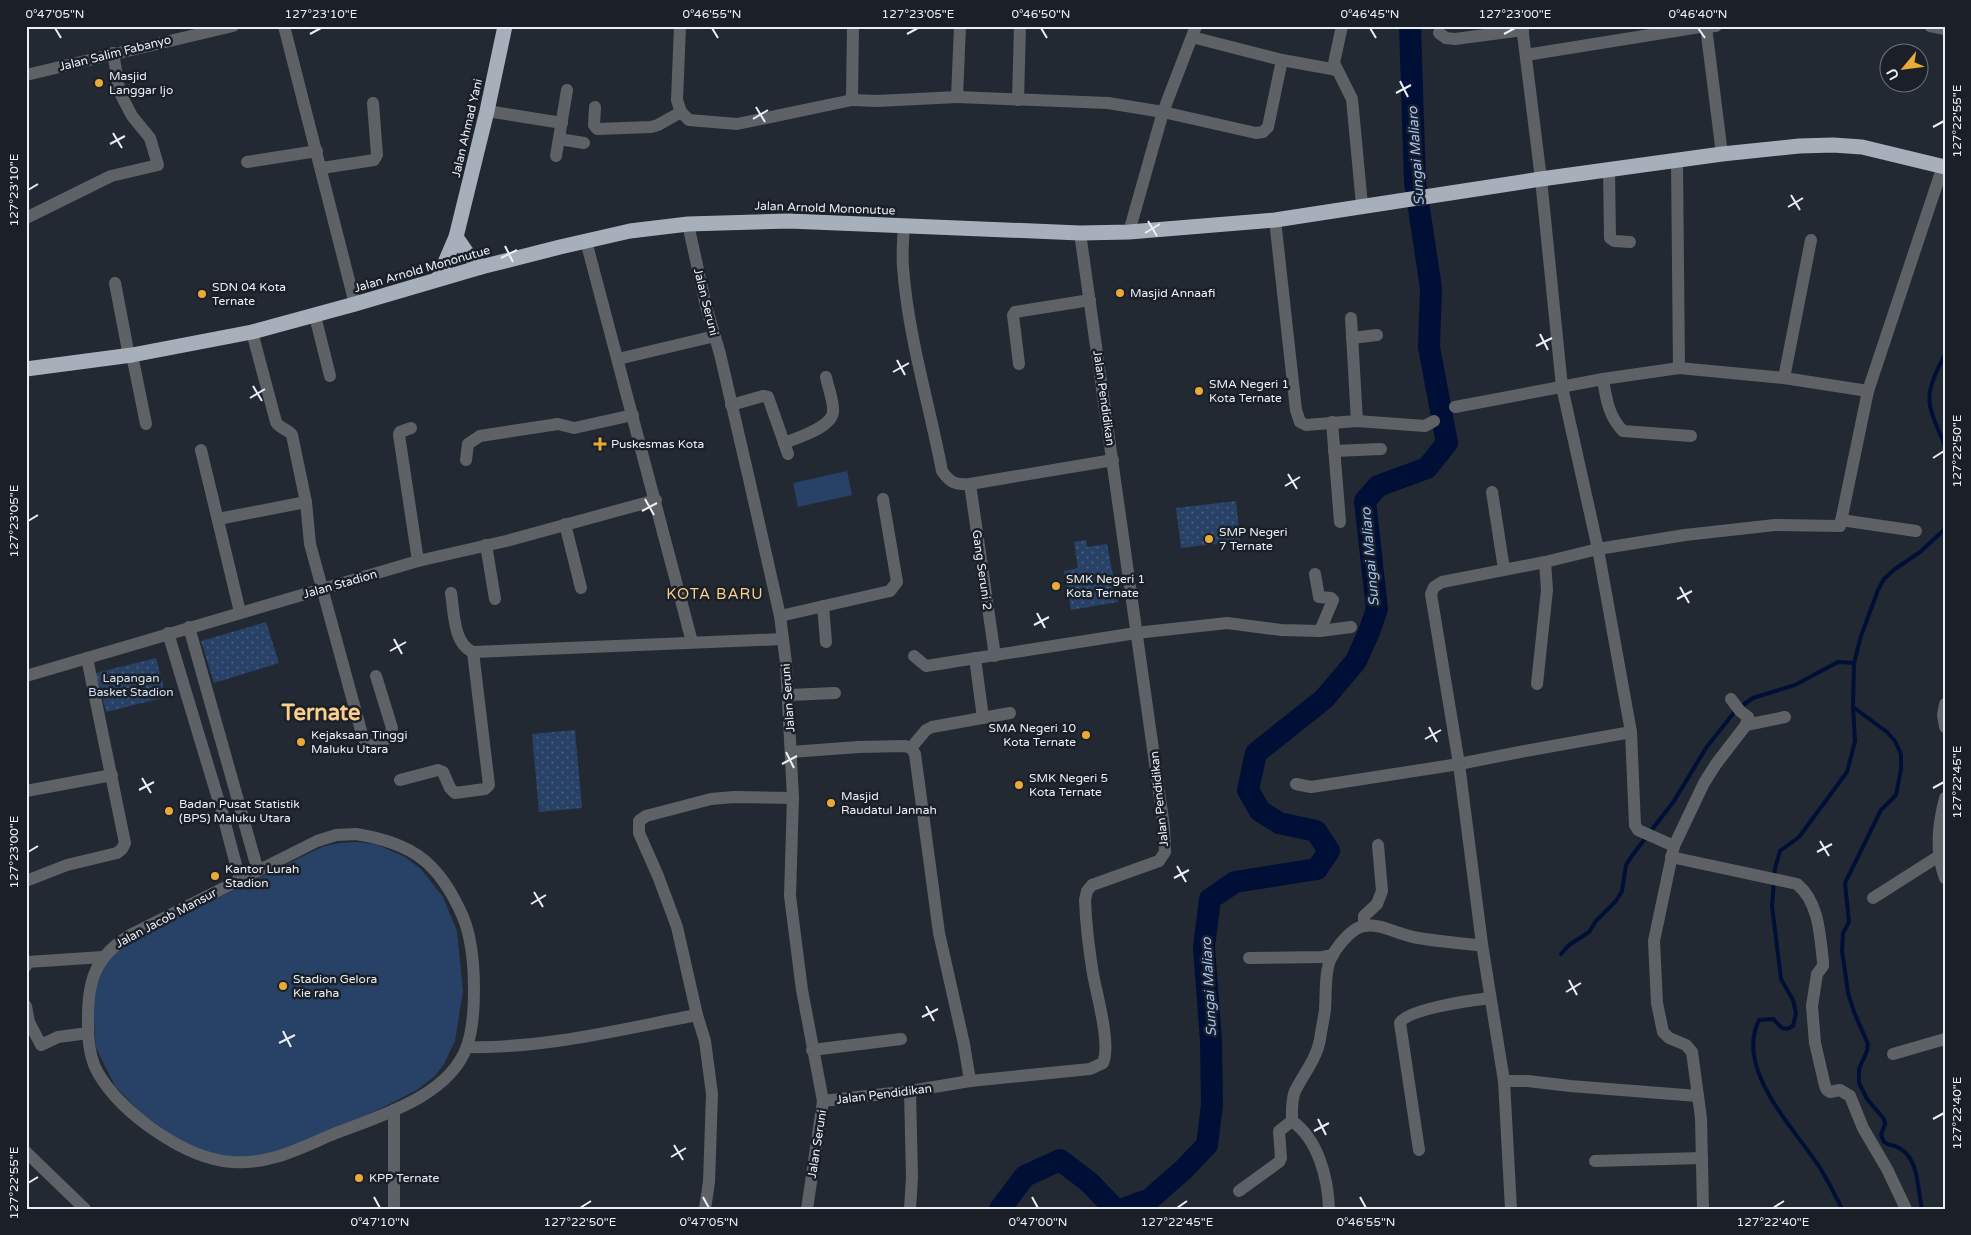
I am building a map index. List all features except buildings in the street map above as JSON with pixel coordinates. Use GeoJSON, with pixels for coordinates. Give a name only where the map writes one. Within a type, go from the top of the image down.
{"type":"FeatureCollection","features":[{"type":"Feature","properties":{"kind":"highway","name":"Jalan Ahmad Yani"},"geometry":{"type":"LineString","coordinates":[[438,279],[456,237],[487,111],[504,26]]}},
{"type":"Feature","properties":{"kind":"highway","name":"Jalan Arnold Mononutue"},"geometry":{"type":"LineString","coordinates":[[26,369],[130,355],[252,332],[315,316],[481,267],[630,231],[688,224],[789,221],[1080,233],[1129,232],[1275,220],[1362,205],[1541,179],[1722,154],[1799,146],[1833,145],[1862,147],[1944,166]]}},
{"type":"Feature","properties":{"kind":"highway"},"geometry":{"type":"LineString","coordinates":[[456,237],[467,253],[481,267]]}},
{"type":"Feature","properties":{"kind":"street","name":"Jalan Salim Fabanyo"},"geometry":{"type":"LineString","coordinates":[[26,75],[113,54],[179,32],[233,26]]}},
{"type":"Feature","properties":{"kind":"street"},"geometry":{"type":"LineString","coordinates":[[284,26],[322,168],[355,304]]}},
{"type":"Feature","properties":{"kind":"street"},"geometry":{"type":"LineString","coordinates":[[680,26],[677,100],[681,112],[689,120],[738,124],[852,100],[877,101],[956,97],[1108,103],[1163,112],[1256,133],[1263,132],[1268,127],[1282,60]]}},
{"type":"Feature","properties":{"kind":"street"},"geometry":{"type":"LineString","coordinates":[[852,100],[853,26]]}},
{"type":"Feature","properties":{"kind":"street"},"geometry":{"type":"LineString","coordinates":[[956,97],[960,26]]}},
{"type":"Feature","properties":{"kind":"street"},"geometry":{"type":"LineString","coordinates":[[1018,100],[1020,26]]}},
{"type":"Feature","properties":{"kind":"street"},"geometry":{"type":"LineString","coordinates":[[1342,26],[1334,60],[1336,70],[1352,99],[1362,205]]}},
{"type":"Feature","properties":{"kind":"street"},"geometry":{"type":"LineString","coordinates":[[1930,26],[1945,29]]}},
{"type":"Feature","properties":{"kind":"street"},"geometry":{"type":"LineString","coordinates":[[1526,55],[1710,27],[1722,154]]}},
{"type":"Feature","properties":{"kind":"street"},"geometry":{"type":"LineString","coordinates":[[1439,33],[1446,38],[1455,38],[1523,28],[1541,179],[1562,387],[1598,549],[1632,732],[1634,825],[1638,830],[1655,839],[1672,852],[1762,877],[1798,884],[1806,891],[1814,907],[1823,962],[1823,966],[1817,974],[1812,1006],[1813,1028],[1827,1090],[1830,1092],[1840,1090],[1850,1096],[1863,1128],[1887,1169],[1906,1209]]}},
{"type":"Feature","properties":{"kind":"street"},"geometry":{"type":"LineString","coordinates":[[1129,232],[1163,112],[1194,32],[1282,60],[1336,70]]}},
{"type":"Feature","properties":{"kind":"street"},"geometry":{"type":"LineString","coordinates":[[26,218],[111,176],[158,165],[150,138],[132,116],[120,93],[113,54]]}},
{"type":"Feature","properties":{"kind":"street"},"geometry":{"type":"LineString","coordinates":[[556,156],[567,90]]}},
{"type":"Feature","properties":{"kind":"street"},"geometry":{"type":"LineString","coordinates":[[322,168],[374,160],[376,158],[373,103]]}},
{"type":"Feature","properties":{"kind":"street"},"geometry":{"type":"LineString","coordinates":[[595,108],[594,125],[597,129],[658,125],[681,112]]}},
{"type":"Feature","properties":{"kind":"street"},"geometry":{"type":"LineString","coordinates":[[487,111],[562,123]]}},
{"type":"Feature","properties":{"kind":"street"},"geometry":{"type":"LineString","coordinates":[[559,139],[584,143]]}},
{"type":"Feature","properties":{"kind":"street"},"geometry":{"type":"LineString","coordinates":[[247,162],[317,151]]}},
{"type":"Feature","properties":{"kind":"street"},"geometry":{"type":"LineString","coordinates":[[1677,161],[1679,368]]}},
{"type":"Feature","properties":{"kind":"street"},"geometry":{"type":"LineString","coordinates":[[1511,1209],[1504,1081],[1482,944],[1459,764],[1431,594],[1434,588],[1442,582],[1545,562],[1598,549],[1685,535],[1775,525],[1839,527],[1868,391],[1944,166]]}},
{"type":"Feature","properties":{"kind":"street"},"geometry":{"type":"LineString","coordinates":[[1609,170],[1610,238],[1614,241],[1630,242]]}},
{"type":"Feature","properties":{"kind":"street"},"geometry":{"type":"LineString","coordinates":[[1275,220],[1300,422],[1306,424],[1357,421],[1425,426],[1434,421]]}},
{"type":"Feature","properties":{"kind":"street","name":"Jalan Seruni"},"geometry":{"type":"LineString","coordinates":[[688,224],[780,616],[783,639],[789,695],[793,798],[790,896],[794,937],[812,1050],[823,1102],[807,1209]]}},
{"type":"Feature","properties":{"kind":"street"},"geometry":{"type":"LineString","coordinates":[[904,225],[902,265],[911,331],[932,418],[942,470],[951,482],[959,485],[970,484],[1113,460]]}},
{"type":"Feature","properties":{"kind":"street","name":"Jalan Pendidikan"},"geometry":{"type":"LineString","coordinates":[[823,1102],[970,1081],[1090,1069],[1103,1063],[1106,1056],[1085,908],[1087,891],[1092,885],[1160,861],[1164,852],[1164,828],[1080,233]]}},
{"type":"Feature","properties":{"kind":"street"},"geometry":{"type":"LineString","coordinates":[[1784,378],[1811,240]]}},
{"type":"Feature","properties":{"kind":"street"},"geometry":{"type":"LineString","coordinates":[[586,241],[692,642]]}},
{"type":"Feature","properties":{"kind":"street"},"geometry":{"type":"LineString","coordinates":[[115,283],[146,424]]}},
{"type":"Feature","properties":{"kind":"street"},"geometry":{"type":"LineString","coordinates":[[1019,364],[1013,315],[1015,312],[1090,300]]}},
{"type":"Feature","properties":{"kind":"street"},"geometry":{"type":"LineString","coordinates":[[315,316],[330,376]]}},
{"type":"Feature","properties":{"kind":"street"},"geometry":{"type":"LineString","coordinates":[[1351,318],[1357,421]]}},
{"type":"Feature","properties":{"kind":"street"},"geometry":{"type":"LineString","coordinates":[[252,332],[276,422],[292,435],[306,502],[310,544],[321,589],[363,738],[367,744],[373,746],[387,739],[391,734],[392,728],[376,676]]}},
{"type":"Feature","properties":{"kind":"street"},"geometry":{"type":"LineString","coordinates":[[618,360],[715,336]]}},
{"type":"Feature","properties":{"kind":"street"},"geometry":{"type":"LineString","coordinates":[[1352,338],[1377,336]]}},
{"type":"Feature","properties":{"kind":"street"},"geometry":{"type":"LineString","coordinates":[[1455,407],[1603,379],[1679,368],[1784,378],[1868,391]]}},
{"type":"Feature","properties":{"kind":"street"},"geometry":{"type":"LineString","coordinates":[[731,404],[763,396],[768,397],[786,448],[827,423],[832,417],[833,410],[826,377]]}},
{"type":"Feature","properties":{"kind":"street"},"geometry":{"type":"LineString","coordinates":[[1603,379],[1608,408],[1617,425],[1623,431],[1691,436]]}},
{"type":"Feature","properties":{"kind":"street"},"geometry":{"type":"LineString","coordinates":[[466,460],[468,444],[480,436],[558,424],[574,428],[633,415]]}},
{"type":"Feature","properties":{"kind":"street"},"geometry":{"type":"LineString","coordinates":[[1332,422],[1340,522]]}},
{"type":"Feature","properties":{"kind":"street"},"geometry":{"type":"LineString","coordinates":[[411,428],[400,432],[399,435],[418,561]]}},
{"type":"Feature","properties":{"kind":"street"},"geometry":{"type":"LineString","coordinates":[[1334,451],[1381,449]]}},
{"type":"Feature","properties":{"kind":"street"},"geometry":{"type":"LineString","coordinates":[[201,450],[240,612]]}},
{"type":"Feature","properties":{"kind":"street","name":"Gang Seruni 2"},"geometry":{"type":"LineString","coordinates":[[970,484],[994,656]]}},
{"type":"Feature","properties":{"kind":"street"},"geometry":{"type":"LineString","coordinates":[[1492,492],[1504,569]]}},
{"type":"Feature","properties":{"kind":"street"},"geometry":{"type":"LineString","coordinates":[[780,616],[890,591],[895,587],[897,582],[883,499]]}},
{"type":"Feature","properties":{"kind":"street","name":"Jalan Stadion"},"geometry":{"type":"LineString","coordinates":[[30,671],[87,658],[418,561],[656,500]]}},
{"type":"Feature","properties":{"kind":"street"},"geometry":{"type":"LineString","coordinates":[[218,519],[306,502]]}},
{"type":"Feature","properties":{"kind":"street"},"geometry":{"type":"LineString","coordinates":[[1842,520],[1916,531]]}},
{"type":"Feature","properties":{"kind":"street"},"geometry":{"type":"LineString","coordinates":[[565,524],[581,588]]}},
{"type":"Feature","properties":{"kind":"street"},"geometry":{"type":"LineString","coordinates":[[486,545],[495,599]]}},
{"type":"Feature","properties":{"kind":"street"},"geometry":{"type":"LineString","coordinates":[[1537,684],[1547,590],[1545,562]]}},
{"type":"Feature","properties":{"kind":"street"},"geometry":{"type":"LineString","coordinates":[[1315,574],[1319,597],[1331,598],[1333,600],[1320,631]]}},
{"type":"Feature","properties":{"kind":"street"},"geometry":{"type":"LineString","coordinates":[[451,593],[458,636],[467,650],[473,652],[783,639]]}},
{"type":"Feature","properties":{"kind":"street"},"geometry":{"type":"LineString","coordinates":[[823,606],[826,642]]}},
{"type":"Feature","properties":{"kind":"street"},"geometry":{"type":"LineString","coordinates":[[914,656],[926,666],[1136,633],[1227,624],[1266,630],[1320,631],[1351,627]]}},
{"type":"Feature","properties":{"kind":"street"},"geometry":{"type":"LineString","coordinates":[[189,627],[258,871]]}},
{"type":"Feature","properties":{"kind":"street"},"geometry":{"type":"LineString","coordinates":[[168,633],[222,812],[240,880]]}},
{"type":"Feature","properties":{"kind":"street"},"geometry":{"type":"LineString","coordinates":[[400,780],[438,770],[443,772],[450,788],[455,792],[488,787],[473,652]]}},
{"type":"Feature","properties":{"kind":"street"},"geometry":{"type":"LineString","coordinates":[[26,881],[67,865],[117,853],[125,843],[87,658]]}},
{"type":"Feature","properties":{"kind":"street"},"geometry":{"type":"LineString","coordinates":[[975,658],[983,718]]}},
{"type":"Feature","properties":{"kind":"street"},"geometry":{"type":"LineString","coordinates":[[789,695],[835,693]]}},
{"type":"Feature","properties":{"kind":"street"},"geometry":{"type":"LineString","coordinates":[[1703,1209],[1701,1118],[1692,1052],[1686,1046],[1663,1032],[1657,1003],[1654,941],[1672,852],[1704,783],[1746,725],[1748,717],[1731,700]]}},
{"type":"Feature","properties":{"kind":"street"},"geometry":{"type":"LineString","coordinates":[[1945,704],[1943,715],[1945,727]]}},
{"type":"Feature","properties":{"kind":"street"},"geometry":{"type":"LineString","coordinates":[[911,748],[926,730],[1010,714]]}},
{"type":"Feature","properties":{"kind":"street"},"geometry":{"type":"LineString","coordinates":[[1746,725],[1786,717]]}},
{"type":"Feature","properties":{"kind":"street"},"geometry":{"type":"LineString","coordinates":[[1296,784],[1311,787],[1459,764],[1524,750],[1632,732]]}},
{"type":"Feature","properties":{"kind":"street"},"geometry":{"type":"LineString","coordinates":[[791,752],[905,746],[911,748],[915,754],[939,933],[964,1044],[970,1081]]}},
{"type":"Feature","properties":{"kind":"street"},"geometry":{"type":"LineString","coordinates":[[26,791],[112,775]]}},
{"type":"Feature","properties":{"kind":"street"},"geometry":{"type":"LineString","coordinates":[[705,1209],[709,1182],[712,1094],[705,1041],[697,1015],[677,927],[658,876],[641,838],[638,822],[646,816],[711,799],[734,797],[793,798]]}},
{"type":"Feature","properties":{"kind":"street"},"geometry":{"type":"LineString","coordinates":[[1945,798],[1939,833],[1939,856],[1945,878]]}},
{"type":"Feature","properties":{"kind":"street","name":"Jalan Jacob Mansur"},"geometry":{"type":"LineString","coordinates":[[356,834],[394,844],[416,854],[428,862],[452,892],[467,927],[474,972],[474,1013],[467,1047],[457,1065],[443,1081],[428,1092],[394,1110],[295,1152],[258,1162],[223,1161],[168,1139],[121,1104],[97,1071],[91,1054],[87,1010],[94,974],[103,957],[114,945],[132,934],[258,871],[317,841],[336,835],[356,834]]}},
{"type":"Feature","properties":{"kind":"street"},"geometry":{"type":"LineString","coordinates":[[1364,926],[1364,916],[1377,904],[1382,891],[1378,845]]}},
{"type":"Feature","properties":{"kind":"street"},"geometry":{"type":"LineString","coordinates":[[1873,898],[1939,856]]}},
{"type":"Feature","properties":{"kind":"street"},"geometry":{"type":"LineString","coordinates":[[1329,1209],[1329,1196],[1323,1168],[1303,1131],[1292,1121],[1291,1105],[1295,1092],[1314,1060],[1324,1015],[1328,966],[1333,955],[1342,941],[1351,932],[1364,926],[1443,942],[1482,944]]}},
{"type":"Feature","properties":{"kind":"street"},"geometry":{"type":"LineString","coordinates":[[1249,958],[1322,957],[1333,955]]}},
{"type":"Feature","properties":{"kind":"street"},"geometry":{"type":"LineString","coordinates":[[26,966],[27,962],[103,957]]}},
{"type":"Feature","properties":{"kind":"street"},"geometry":{"type":"LineString","coordinates":[[1419,1150],[1400,1023],[1402,1019],[1428,1010],[1490,998]]}},
{"type":"Feature","properties":{"kind":"street"},"geometry":{"type":"LineString","coordinates":[[26,1006],[29,1022],[41,1045],[58,1037],[88,1033]]}},
{"type":"Feature","properties":{"kind":"street"},"geometry":{"type":"LineString","coordinates":[[467,1047],[507,1047],[547,1043],[697,1015]]}},
{"type":"Feature","properties":{"kind":"street"},"geometry":{"type":"LineString","coordinates":[[812,1050],[901,1039]]}},
{"type":"Feature","properties":{"kind":"street"},"geometry":{"type":"LineString","coordinates":[[1894,1054],[1945,1039]]}},
{"type":"Feature","properties":{"kind":"street"},"geometry":{"type":"LineString","coordinates":[[1504,1081],[1528,1081],[1698,1096]]}},
{"type":"Feature","properties":{"kind":"street"},"geometry":{"type":"LineString","coordinates":[[910,1091],[912,1176],[910,1209]]}},
{"type":"Feature","properties":{"kind":"street"},"geometry":{"type":"LineString","coordinates":[[394,1110],[394,1209]]}},
{"type":"Feature","properties":{"kind":"street"},"geometry":{"type":"LineString","coordinates":[[1239,1191],[1279,1162],[1281,1158],[1279,1131],[1292,1121]]}},
{"type":"Feature","properties":{"kind":"street"},"geometry":{"type":"LineString","coordinates":[[26,1152],[85,1209]]}},
{"type":"Feature","properties":{"kind":"street"},"geometry":{"type":"LineString","coordinates":[[1595,1161],[1702,1158]]}},
{"type":"Feature","properties":{"kind":"green space"},"geometry":{"type":"Polygon","coordinates":[[[847,471],[852,495],[798,507],[793,483],[847,471]]]}},
{"type":"Feature","properties":{"kind":"green space"},"geometry":{"type":"Polygon","coordinates":[[[1236,501],[1240,541],[1181,548],[1176,508],[1236,501]]]}},
{"type":"Feature","properties":{"kind":"green space"},"geometry":{"type":"Polygon","coordinates":[[[1086,540],[1087,547],[1107,544],[1118,602],[1071,610],[1064,571],[1078,568],[1074,542],[1086,540]]]}},
{"type":"Feature","properties":{"kind":"green space"},"geometry":{"type":"Polygon","coordinates":[[[266,622],[279,663],[214,683],[201,641],[266,622]]]}},
{"type":"Feature","properties":{"kind":"green space","name":"Lapangan Basket Stadion"},"geometry":{"type":"Polygon","coordinates":[[[156,658],[166,697],[106,712],[96,673],[156,658]]]}},
{"type":"Feature","properties":{"kind":"green space"},"geometry":{"type":"Polygon","coordinates":[[[575,730],[582,808],[539,812],[532,734],[575,730]]]}},
{"type":"Feature","properties":{"kind":"green space"},"geometry":{"type":"Polygon","coordinates":[[[358,842],[378,845],[405,857],[421,869],[443,897],[457,931],[463,991],[455,1041],[444,1064],[435,1076],[417,1090],[284,1153],[236,1158],[210,1155],[173,1136],[141,1113],[115,1086],[96,1048],[93,1012],[97,978],[115,950],[132,940],[322,847],[339,843],[358,842]]]}},
{"type":"Feature","properties":{"kind":"waterway","name":"Sungai Maliaro"},"geometry":{"type":"LineString","coordinates":[[1123,1209],[1150,1199],[1183,1170],[1207,1145],[1212,1105],[1211,1041],[1204,947],[1210,899],[1235,882],[1317,869],[1329,851],[1316,831],[1279,823],[1260,811],[1248,790],[1256,753],[1324,699],[1356,661],[1369,632],[1377,609],[1365,501],[1378,486],[1427,468],[1447,443],[1429,347],[1431,288],[1415,182],[1410,26]]}},
{"type":"Feature","properties":{"kind":"waterway"},"geometry":{"type":"LineString","coordinates":[[1945,354],[1932,383],[1929,398],[1933,417],[1945,446]]}},
{"type":"Feature","properties":{"kind":"waterway"},"geometry":{"type":"LineString","coordinates":[[1842,1209],[1820,1167],[1769,1095],[1754,1057],[1754,1038],[1759,1020],[1773,1019],[1782,1028],[1787,1029],[1793,1026],[1796,1013],[1793,1000],[1781,979],[1772,906],[1775,868],[1780,851],[1799,837],[1847,772],[1855,741],[1853,707],[1854,663],[1861,636],[1878,590],[1884,579],[1920,552],[1945,529]]}},
{"type":"Feature","properties":{"kind":"waterway"},"geometry":{"type":"LineString","coordinates":[[1561,954],[1569,945],[1589,932],[1596,921],[1616,901],[1622,891],[1626,865],[1631,857],[1674,801],[1706,748],[1736,710],[1753,698],[1795,685],[1838,662],[1854,663]]}},
{"type":"Feature","properties":{"kind":"waterway"},"geometry":{"type":"LineString","coordinates":[[1853,707],[1887,732],[1895,741],[1901,754],[1901,769],[1896,795],[1881,810],[1845,883],[1849,922],[1843,933],[1842,951],[1848,993],[1868,1044],[1859,1069],[1859,1083],[1867,1099],[1884,1119],[1885,1124],[1881,1135],[1884,1142],[1903,1150],[1909,1157],[1916,1173],[1922,1209]]}},
{"type":"Feature","properties":{"kind":"waterway","name":"Sungai Maliaro"},"geometry":{"type":"LineString","coordinates":[[1000,1209],[1025,1176],[1060,1160],[1089,1182],[1115,1209]]}},
{"type":"Feature","properties":{"kind":"place","name":"Masjid Langgar Ijo"},"geometry":{"type":"Point","coordinates":[99,83]}},
{"type":"Feature","properties":{"kind":"place","name":"Masjid Annaafi"},"geometry":{"type":"Point","coordinates":[1120,293]}},
{"type":"Feature","properties":{"kind":"place","name":"SDN 04 Kota Ternate"},"geometry":{"type":"Point","coordinates":[202,294]}},
{"type":"Feature","properties":{"kind":"place","name":"SMA Negeri 1 Kota Ternate"},"geometry":{"type":"Point","coordinates":[1199,391]}},
{"type":"Feature","properties":{"kind":"place","name":"Puskesmas Kota"},"geometry":{"type":"Point","coordinates":[600,444]}},
{"type":"Feature","properties":{"kind":"place","name":"SMP Negeri 7 Ternate"},"geometry":{"type":"Point","coordinates":[1209,539]}},
{"type":"Feature","properties":{"kind":"place","name":"SMK Negeri 1 Kota Ternate"},"geometry":{"type":"Point","coordinates":[1056,586]}},
{"type":"Feature","properties":{"kind":"place","name":"SMA Negeri 10 Kota Ternate"},"geometry":{"type":"Point","coordinates":[1086,735]}},
{"type":"Feature","properties":{"kind":"place","name":"Kejaksaan Tinggi Maluku Utara"},"geometry":{"type":"Point","coordinates":[301,742]}},
{"type":"Feature","properties":{"kind":"place","name":"SMK Negeri 5 Kota Ternate"},"geometry":{"type":"Point","coordinates":[1019,785]}},
{"type":"Feature","properties":{"kind":"place","name":"Masjid Raudatul Jannah"},"geometry":{"type":"Point","coordinates":[831,803]}},
{"type":"Feature","properties":{"kind":"place","name":"Badan Pusat Statistik (BPS) Maluku Utara"},"geometry":{"type":"Point","coordinates":[169,811]}},
{"type":"Feature","properties":{"kind":"place","name":"Kantor Lurah Stadion"},"geometry":{"type":"Point","coordinates":[215,876]}},
{"type":"Feature","properties":{"kind":"place","name":"Stadion Gelora Kie raha"},"geometry":{"type":"Point","coordinates":[283,986]}},
{"type":"Feature","properties":{"kind":"place","name":"KPP Ternate"},"geometry":{"type":"Point","coordinates":[359,1178]}},
{"type":"Feature","properties":{"kind":"district","name":"KOTA BARU"},"geometry":{"type":"Point","coordinates":[715,594]}},
{"type":"Feature","properties":{"kind":"district","name":"Ternate"},"geometry":{"type":"Point","coordinates":[321,713]}}]}
